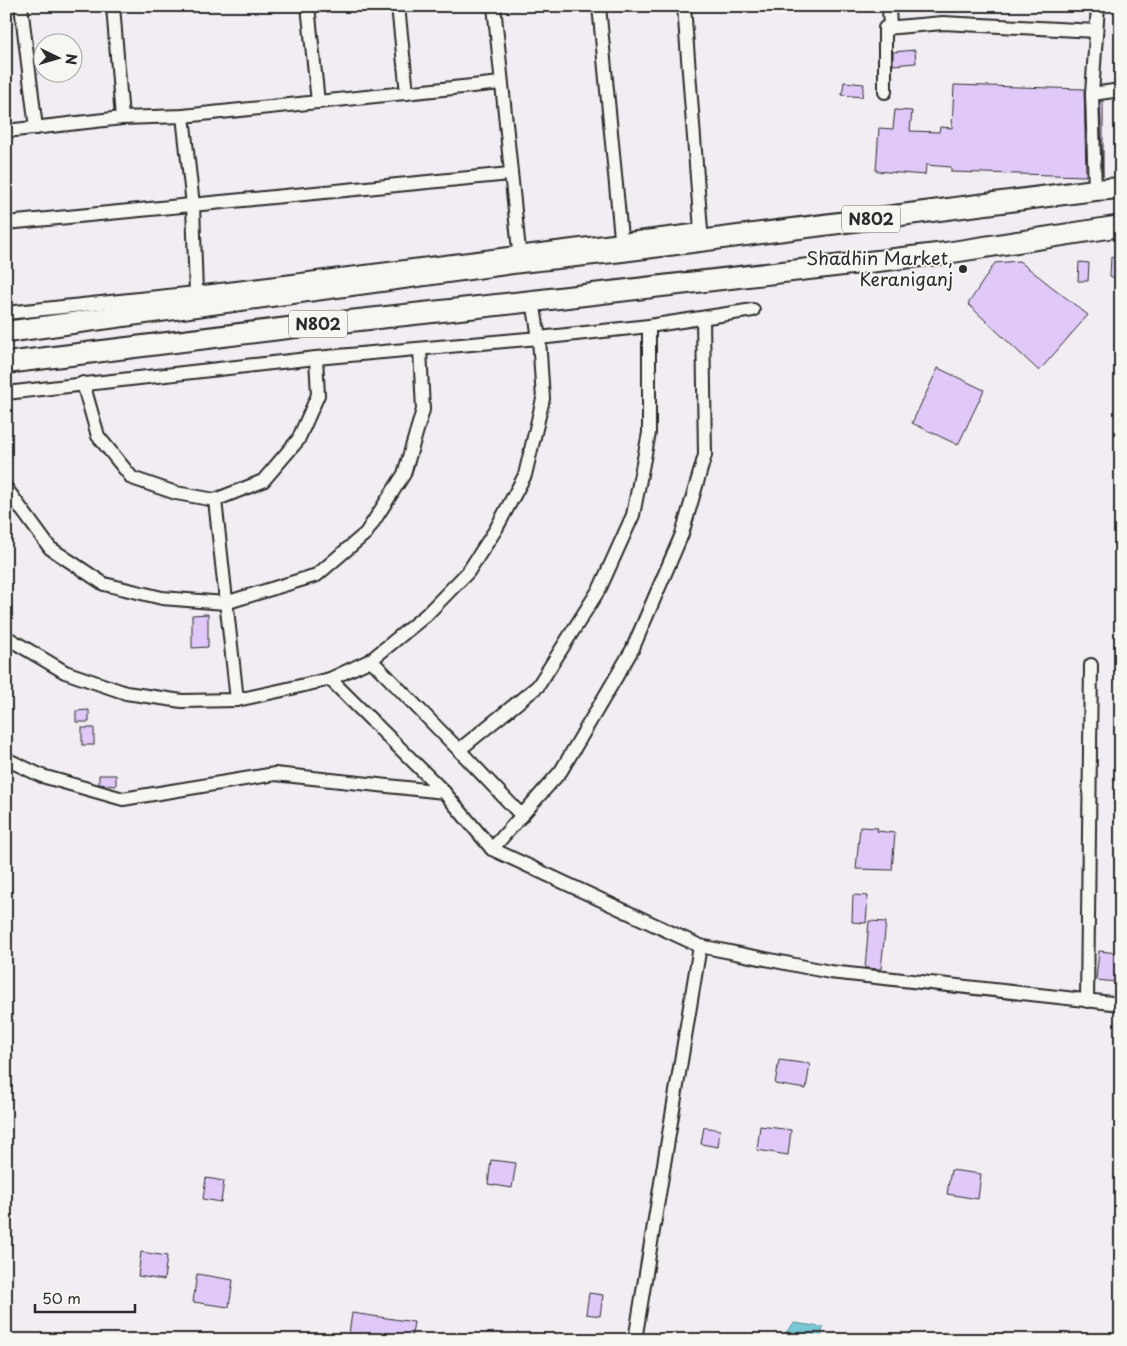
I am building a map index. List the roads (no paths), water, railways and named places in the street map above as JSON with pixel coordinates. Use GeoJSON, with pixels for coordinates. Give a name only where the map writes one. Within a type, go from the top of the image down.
{"type":"FeatureCollection","features":[{"type":"Feature","properties":{"kind":"highway","name":"N802"},"geometry":{"type":"LineString","coordinates":[[6,332],[520,257],[1121,188]]}},
{"type":"Feature","properties":{"kind":"highway","name":"N802"},"geometry":{"type":"LineString","coordinates":[[6,362],[946,253],[1121,226]]}},
{"type":"Feature","properties":{"kind":"street"},"geometry":{"type":"LineString","coordinates":[[21,6],[36,128]]}},
{"type":"Feature","properties":{"kind":"street"},"geometry":{"type":"LineString","coordinates":[[113,6],[122,118]]}},
{"type":"Feature","properties":{"kind":"street"},"geometry":{"type":"LineString","coordinates":[[308,6],[318,102]]}},
{"type":"Feature","properties":{"kind":"street"},"geometry":{"type":"LineString","coordinates":[[398,6],[407,93]]}},
{"type":"Feature","properties":{"kind":"street"},"geometry":{"type":"LineString","coordinates":[[6,313],[520,257],[494,6]]}},
{"type":"Feature","properties":{"kind":"street"},"geometry":{"type":"LineString","coordinates":[[599,6],[621,246],[701,230],[684,6]]}},
{"type":"Feature","properties":{"kind":"street"},"geometry":{"type":"LineString","coordinates":[[889,6],[890,28]]}},
{"type":"Feature","properties":{"kind":"street"},"geometry":{"type":"LineString","coordinates":[[1095,190],[1092,94],[1098,6]]}},
{"type":"Feature","properties":{"kind":"street"},"geometry":{"type":"LineString","coordinates":[[885,92],[884,28],[943,23],[1096,31]]}},
{"type":"Feature","properties":{"kind":"street"},"geometry":{"type":"LineString","coordinates":[[6,131],[122,118],[183,116],[501,83]]}},
{"type":"Feature","properties":{"kind":"street"},"geometry":{"type":"LineString","coordinates":[[1092,94],[1121,90]]}},
{"type":"Feature","properties":{"kind":"street"},"geometry":{"type":"LineString","coordinates":[[183,116],[193,205],[196,293]]}},
{"type":"Feature","properties":{"kind":"street"},"geometry":{"type":"LineString","coordinates":[[6,223],[510,174]]}},
{"type":"Feature","properties":{"kind":"street"},"geometry":{"type":"LineString","coordinates":[[6,637],[64,672],[126,693],[182,701],[237,700],[330,679],[371,660],[426,615],[468,572],[496,529],[525,474],[542,398],[539,338],[533,301]]}},
{"type":"Feature","properties":{"kind":"street"},"geometry":{"type":"LineString","coordinates":[[6,392],[316,358],[649,326],[753,310]]}},
{"type":"Feature","properties":{"kind":"street"},"geometry":{"type":"LineString","coordinates":[[492,849],[561,771],[632,650],[682,534],[705,455],[703,318]]}},
{"type":"Feature","properties":{"kind":"street"},"geometry":{"type":"LineString","coordinates":[[459,750],[538,686],[600,588],[633,514],[649,433],[649,326]]}},
{"type":"Feature","properties":{"kind":"street"},"geometry":{"type":"LineString","coordinates":[[6,488],[50,548],[104,584],[162,598],[225,603],[316,575],[366,533],[404,474],[423,410],[420,349]]}},
{"type":"Feature","properties":{"kind":"street"},"geometry":{"type":"LineString","coordinates":[[83,383],[98,436],[132,478],[176,493],[215,500],[263,481],[298,440],[318,395],[316,358]]}},
{"type":"Feature","properties":{"kind":"street"},"geometry":{"type":"LineString","coordinates":[[215,500],[237,700]]}},
{"type":"Feature","properties":{"kind":"street"},"geometry":{"type":"LineString","coordinates":[[371,660],[522,816]]}},
{"type":"Feature","properties":{"kind":"street"},"geometry":{"type":"LineString","coordinates":[[1087,1000],[1091,664]]}},
{"type":"Feature","properties":{"kind":"street"},"geometry":{"type":"LineString","coordinates":[[330,679],[444,792],[492,849],[700,946],[830,972],[1121,1004]]}},
{"type":"Feature","properties":{"kind":"street"},"geometry":{"type":"LineString","coordinates":[[6,759],[42,776],[123,799],[275,774],[444,792]]}},
{"type":"Feature","properties":{"kind":"street"},"geometry":{"type":"LineString","coordinates":[[635,1340],[700,946]]}},
{"type":"Feature","properties":{"kind":"water"},"geometry":{"type":"Polygon","coordinates":[[[794,1323],[823,1327],[821,1340],[779,1340],[794,1323]]]}},
{"type":"Feature","properties":{"kind":"place","name":"Shadhin Market, Keraniganj"},"geometry":{"type":"Point","coordinates":[963,269]}}]}
